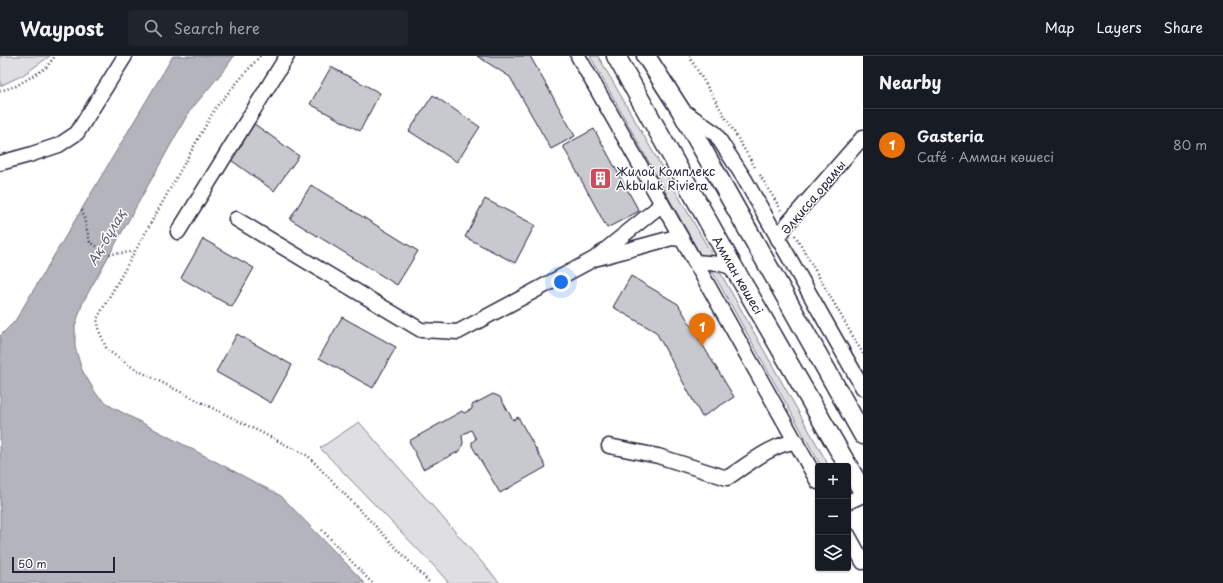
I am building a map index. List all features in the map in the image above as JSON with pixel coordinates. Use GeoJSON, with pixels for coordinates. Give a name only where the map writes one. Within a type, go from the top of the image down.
{"type":"FeatureCollection","features":[{"type":"Feature","properties":{"kind":"main road","name":"Амман көшесі"},"geometry":{"type":"LineString","coordinates":[[616,56],[734,268],[863,493]]}},
{"type":"Feature","properties":{"kind":"main road"},"geometry":{"type":"LineString","coordinates":[[646,56],[680,109],[863,435]]}},
{"type":"Feature","properties":{"kind":"street"},"geometry":{"type":"LineString","coordinates":[[0,163],[28,156],[59,145],[77,133],[125,56]]}},
{"type":"Feature","properties":{"kind":"street"},"geometry":{"type":"LineString","coordinates":[[178,232],[287,56]]}},
{"type":"Feature","properties":{"kind":"street"},"geometry":{"type":"LineString","coordinates":[[578,56],[815,477]]}},
{"type":"Feature","properties":{"kind":"street"},"geometry":{"type":"LineString","coordinates":[[680,109],[715,133],[744,178],[863,388]]}},
{"type":"Feature","properties":{"kind":"street","name":"Әлқисса орамы"},"geometry":{"type":"LineString","coordinates":[[778,239],[788,223],[862,142]]}},
{"type":"Feature","properties":{"kind":"street"},"geometry":{"type":"LineString","coordinates":[[236,220],[421,330],[458,332],[594,259],[656,209],[661,202]]}},
{"type":"Feature","properties":{"kind":"street"},"geometry":{"type":"LineString","coordinates":[[594,259],[672,238],[682,239]]}},
{"type":"Feature","properties":{"kind":"street"},"geometry":{"type":"LineString","coordinates":[[695,262],[721,264],[734,268]]}},
{"type":"Feature","properties":{"kind":"street"},"geometry":{"type":"LineString","coordinates":[[609,446],[658,456],[727,478],[788,442],[796,442]]}},
{"type":"Feature","properties":{"kind":"street"},"geometry":{"type":"LineString","coordinates":[[851,500],[863,493]]}},
{"type":"Feature","properties":{"kind":"street"},"geometry":{"type":"LineString","coordinates":[[851,540],[863,562]]}},
{"type":"Feature","properties":{"kind":"path"},"geometry":{"type":"LineString","coordinates":[[0,91],[16,86],[46,68],[55,56]]}},
{"type":"Feature","properties":{"kind":"path"},"geometry":{"type":"LineString","coordinates":[[260,56],[216,107],[97,319],[100,333],[107,350],[135,369],[308,456],[430,583]]}},
{"type":"Feature","properties":{"kind":"path"},"geometry":{"type":"LineString","coordinates":[[689,56],[788,223],[863,354]]}},
{"type":"Feature","properties":{"kind":"path"},"geometry":{"type":"LineString","coordinates":[[82,210],[90,242],[109,254],[135,252]]}},
{"type":"Feature","properties":{"kind":"path"},"geometry":{"type":"LineString","coordinates":[[322,530],[372,583]]}},
{"type":"Feature","properties":{"kind":"shaded area"},"geometry":{"type":"Polygon","coordinates":[[[0,56],[50,56],[23,75],[0,86],[0,56]]]}},
{"type":"Feature","properties":{"kind":"shaded area"},"geometry":{"type":"Polygon","coordinates":[[[590,56],[598,56],[714,258],[701,256],[590,56]]]}},
{"type":"Feature","properties":{"kind":"shaded area"},"geometry":{"type":"Polygon","coordinates":[[[711,269],[721,274],[827,463],[819,463],[711,269]]]}},
{"type":"Feature","properties":{"kind":"shaded area"},"geometry":{"type":"Polygon","coordinates":[[[359,422],[500,583],[449,583],[320,448],[359,422]]]}},
{"type":"Feature","properties":{"kind":"water","name":"Ақ-бұлақ"},"geometry":{"type":"Polygon","coordinates":[[[173,56],[234,56],[189,112],[83,302],[75,326],[75,347],[82,370],[97,395],[112,407],[281,496],[365,583],[0,583],[0,336],[15,321],[173,56]]]}},
{"type":"Feature","properties":{"kind":"building"},"geometry":{"type":"Polygon","coordinates":[[[477,56],[530,56],[575,136],[551,149],[510,77],[477,56]]]}},
{"type":"Feature","properties":{"kind":"building"},"geometry":{"type":"Polygon","coordinates":[[[331,67],[380,93],[360,131],[310,104],[331,67]]]}},
{"type":"Feature","properties":{"kind":"building"},"geometry":{"type":"Polygon","coordinates":[[[433,95],[480,127],[457,162],[409,131],[433,95]]]}},
{"type":"Feature","properties":{"kind":"building"},"geometry":{"type":"Polygon","coordinates":[[[253,123],[299,156],[274,191],[228,158],[253,123]]]}},
{"type":"Feature","properties":{"kind":"building","name":"Жилой Комплекс Akbulak Riviera"},"geometry":{"type":"Polygon","coordinates":[[[594,129],[639,211],[607,228],[563,146],[594,129]]]}},
{"type":"Feature","properties":{"kind":"building"},"geometry":{"type":"Polygon","coordinates":[[[311,185],[418,251],[397,285],[290,219],[311,185]]]}},
{"type":"Feature","properties":{"kind":"building"},"geometry":{"type":"Polygon","coordinates":[[[485,199],[535,225],[515,263],[465,237],[485,199]]]}},
{"type":"Feature","properties":{"kind":"building"},"geometry":{"type":"Polygon","coordinates":[[[203,239],[254,268],[232,307],[181,278],[203,239]]]}},
{"type":"Feature","properties":{"kind":"building"},"geometry":{"type":"Polygon","coordinates":[[[631,276],[678,304],[734,397],[702,417],[656,332],[613,307],[631,276]]]}},
{"type":"Feature","properties":{"kind":"building"},"geometry":{"type":"Polygon","coordinates":[[[342,317],[396,347],[373,388],[319,358],[342,317]]]}},
{"type":"Feature","properties":{"kind":"building"},"geometry":{"type":"Polygon","coordinates":[[[237,334],[292,365],[271,403],[216,372],[237,334]]]}},
{"type":"Feature","properties":{"kind":"building"},"geometry":{"type":"Polygon","coordinates":[[[493,394],[500,397],[513,420],[518,417],[546,467],[500,493],[472,446],[472,442],[476,439],[471,430],[462,435],[463,443],[460,451],[423,469],[409,441],[462,411],[464,413],[472,409],[472,405],[493,394]]]}},
{"type":"Feature","properties":{"kind":"place","name":"Жилой Комплекс Akbulak Riviera"},"geometry":{"type":"Point","coordinates":[601,178]}},
{"type":"Feature","properties":{"kind":"place","name":"Gasteria"},"geometry":{"type":"Point","coordinates":[702,346]}}]}
